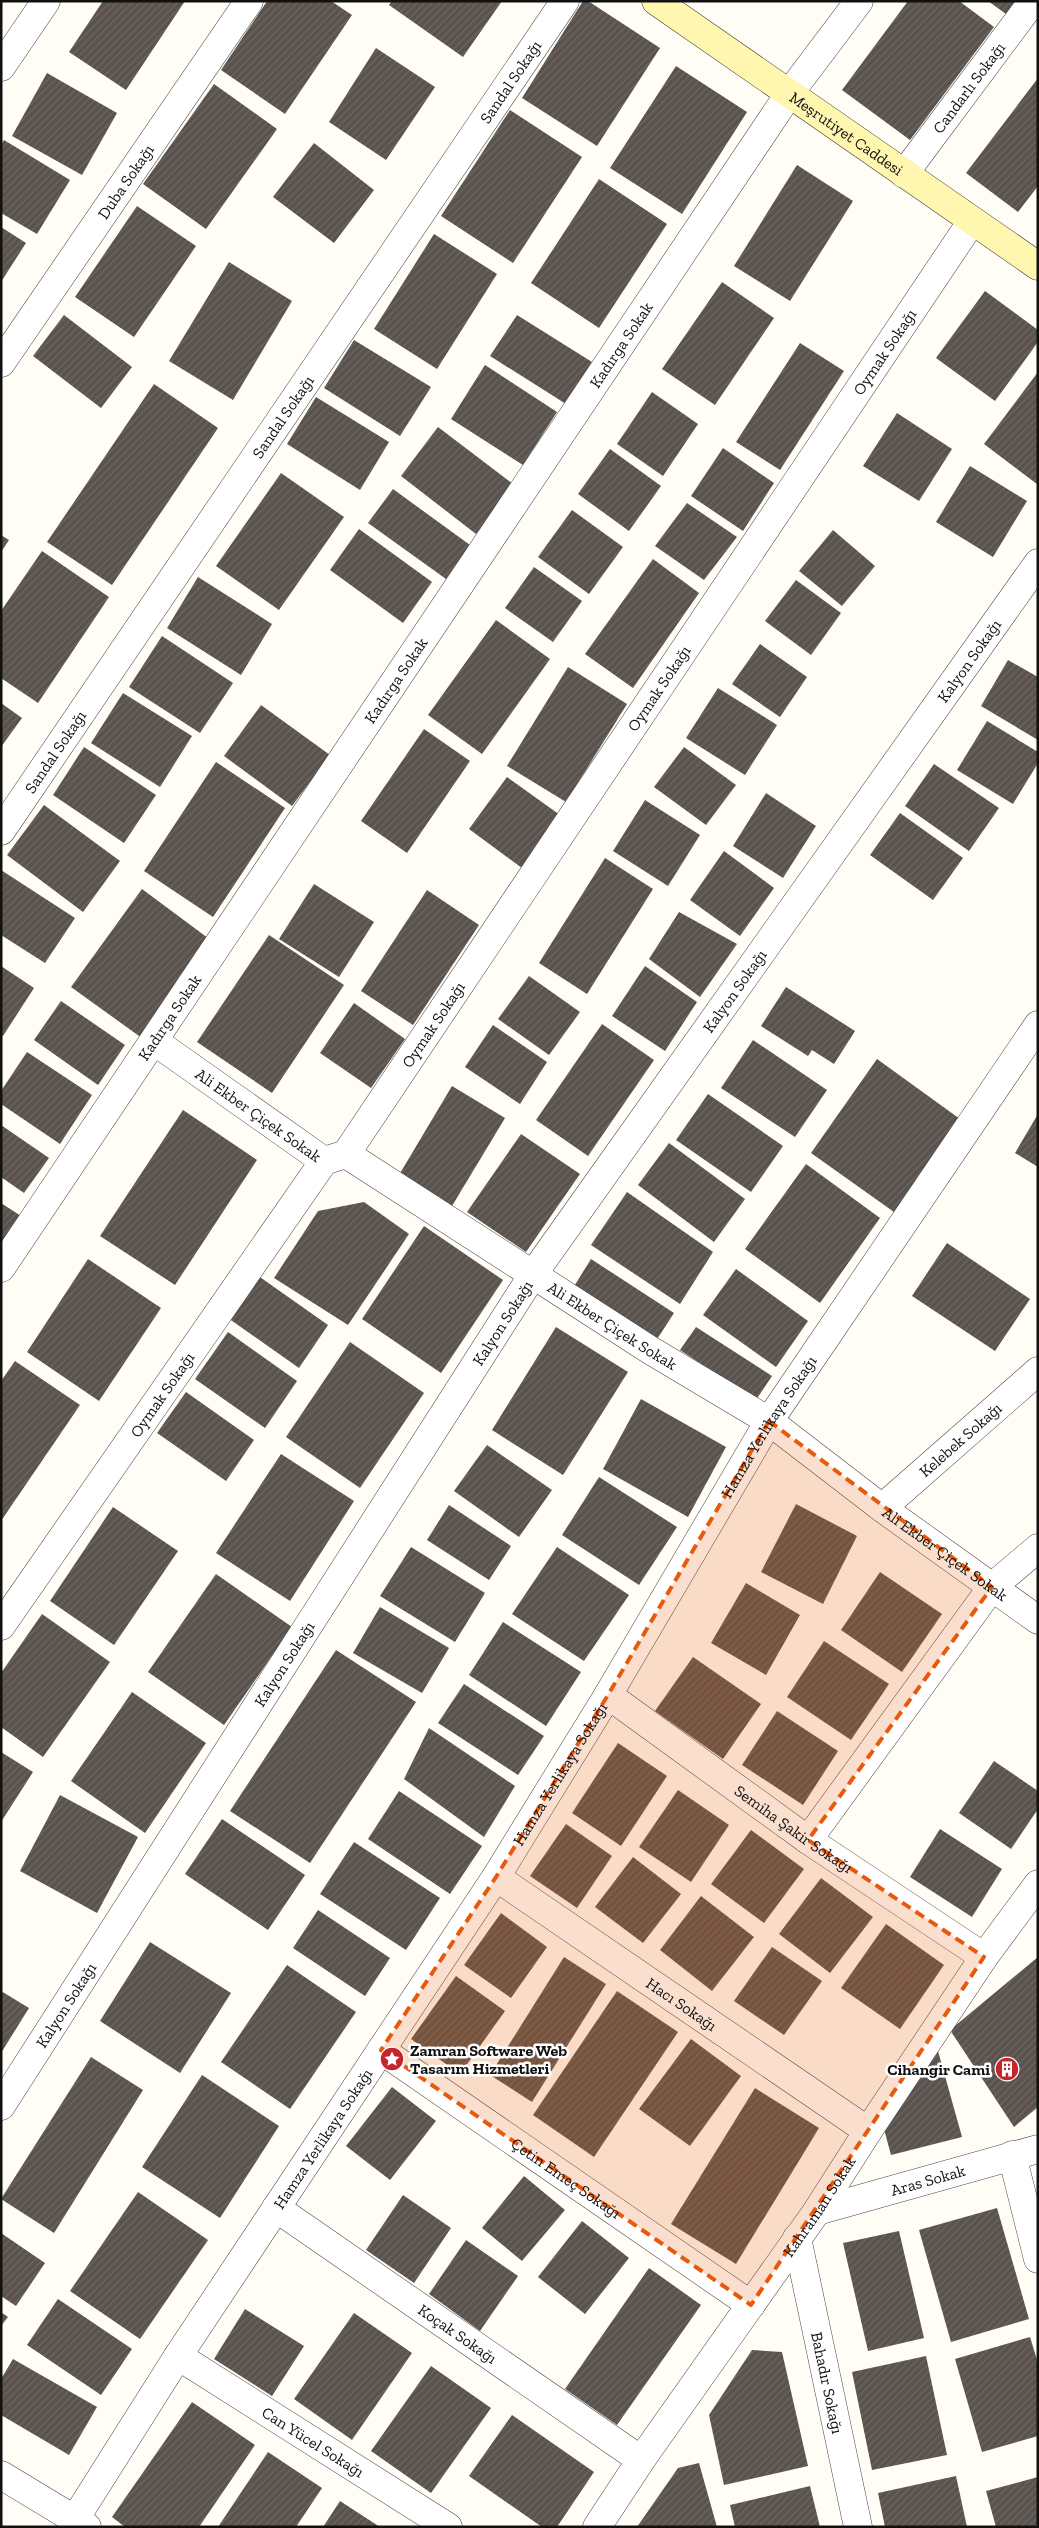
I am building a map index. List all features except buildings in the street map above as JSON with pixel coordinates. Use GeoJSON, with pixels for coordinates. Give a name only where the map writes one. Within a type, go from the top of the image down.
{"type":"FeatureCollection","features":[{"type":"Feature","properties":{"kind":"main road","name":"Meşrutiyet Caddesi"},"geometry":{"type":"LineString","coordinates":[[656,1],[1038,266]]}},
{"type":"Feature","properties":{"kind":"street"},"geometry":{"type":"LineString","coordinates":[[1,67],[46,1]]}},
{"type":"Feature","properties":{"kind":"street","name":"Duba Sokağı"},"geometry":{"type":"LineString","coordinates":[[1,363],[249,1]]}},
{"type":"Feature","properties":{"kind":"street","name":"Sandal Sokağı"},"geometry":{"type":"LineString","coordinates":[[1,831],[565,1]]}},
{"type":"Feature","properties":{"kind":"street","name":"Kadırga Sokak"},"geometry":{"type":"LineString","coordinates":[[1,1268],[789,94],[859,1]]}},
{"type":"Feature","properties":{"kind":"street","name":"Candarlı Sokağı"},"geometry":{"type":"LineString","coordinates":[[904,174],[1033,1]]}},
{"type":"Feature","properties":{"kind":"street","name":"Oymak Sokağı"},"geometry":{"type":"LineString","coordinates":[[1,1626],[335,1158],[972,221]]}},
{"type":"Feature","properties":{"kind":"street","name":"Kalyon Sokağı"},"geometry":{"type":"LineString","coordinates":[[1,2106],[534,1274],[1038,563]]}},
{"type":"Feature","properties":{"kind":"street","name":"Hamza Yerlikaya Sokağı"},"geometry":{"type":"LineString","coordinates":[[81,2523],[178,2356],[496,1877],[608,1695],[769,1420],[1038,1025]]}},
{"type":"Feature","properties":{"kind":"street","name":"Ali Ekber Çiçek Sokak"},"geometry":{"type":"LineString","coordinates":[[154,1041],[335,1158],[534,1274],[650,1350],[769,1420],[882,1508],[1038,1620]]}},
{"type":"Feature","properties":{"kind":"street","name":"Kelebek Sokağı"},"geometry":{"type":"LineString","coordinates":[[882,1508],[1038,1371]]}},
{"type":"Feature","properties":{"kind":"street"},"geometry":{"type":"LineString","coordinates":[[808,1840],[992,1587],[1038,1548]]}},
{"type":"Feature","properties":{"kind":"street","name":"Semiha Şakir Sokağı"},"geometry":{"type":"LineString","coordinates":[[608,1695],[808,1840],[984,1957]]}},
{"type":"Feature","properties":{"kind":"street","name":"Hacı Sokağı"},"geometry":{"type":"LineString","coordinates":[[496,1877],[868,2131]]}},
{"type":"Feature","properties":{"kind":"street","name":"Kahraman Sokak"},"geometry":{"type":"LineString","coordinates":[[598,2527],[641,2460],[817,2211],[984,1957],[1038,1884]]}},
{"type":"Feature","properties":{"kind":"street","name":"Çetin Emeç Sokağı"},"geometry":{"type":"LineString","coordinates":[[381,2050],[751,2305]]}},
{"type":"Feature","properties":{"kind":"street"},"geometry":{"type":"LineString","coordinates":[[1025,2152],[1038,2259]]}},
{"type":"Feature","properties":{"kind":"street","name":"Aras Sokak"},"geometry":{"type":"LineString","coordinates":[[817,2211],[1025,2152]]}},
{"type":"Feature","properties":{"kind":"street","name":"Koçak Sokağı"},"geometry":{"type":"LineString","coordinates":[[276,2208],[641,2460]]}},
{"type":"Feature","properties":{"kind":"street","name":"Bahadır Sokağı"},"geometry":{"type":"LineString","coordinates":[[797,2238],[858,2527]]}},
{"type":"Feature","properties":{"kind":"street","name":"Can Yücel Sokağı"},"geometry":{"type":"LineString","coordinates":[[178,2356],[448,2527]]}},
{"type":"Feature","properties":{"kind":"street"},"geometry":{"type":"LineString","coordinates":[[1,2475],[81,2523]]}},
{"type":"Feature","properties":{"kind":"highlighted area"},"geometry":{"type":"Polygon","coordinates":[[[769,1421],[992,1587],[808,1840],[984,1957],[751,2305],[381,2050],[496,1877],[608,1695],[769,1421]]]}},
{"type":"Feature","properties":{"kind":"place","name":"Zamran Software Web Tasarım Hizmetleri"},"geometry":{"type":"Point","coordinates":[392,2059]}},
{"type":"Feature","properties":{"kind":"place","name":"Cihangir Cami"},"geometry":{"type":"Point","coordinates":[1007,2069]}}]}
